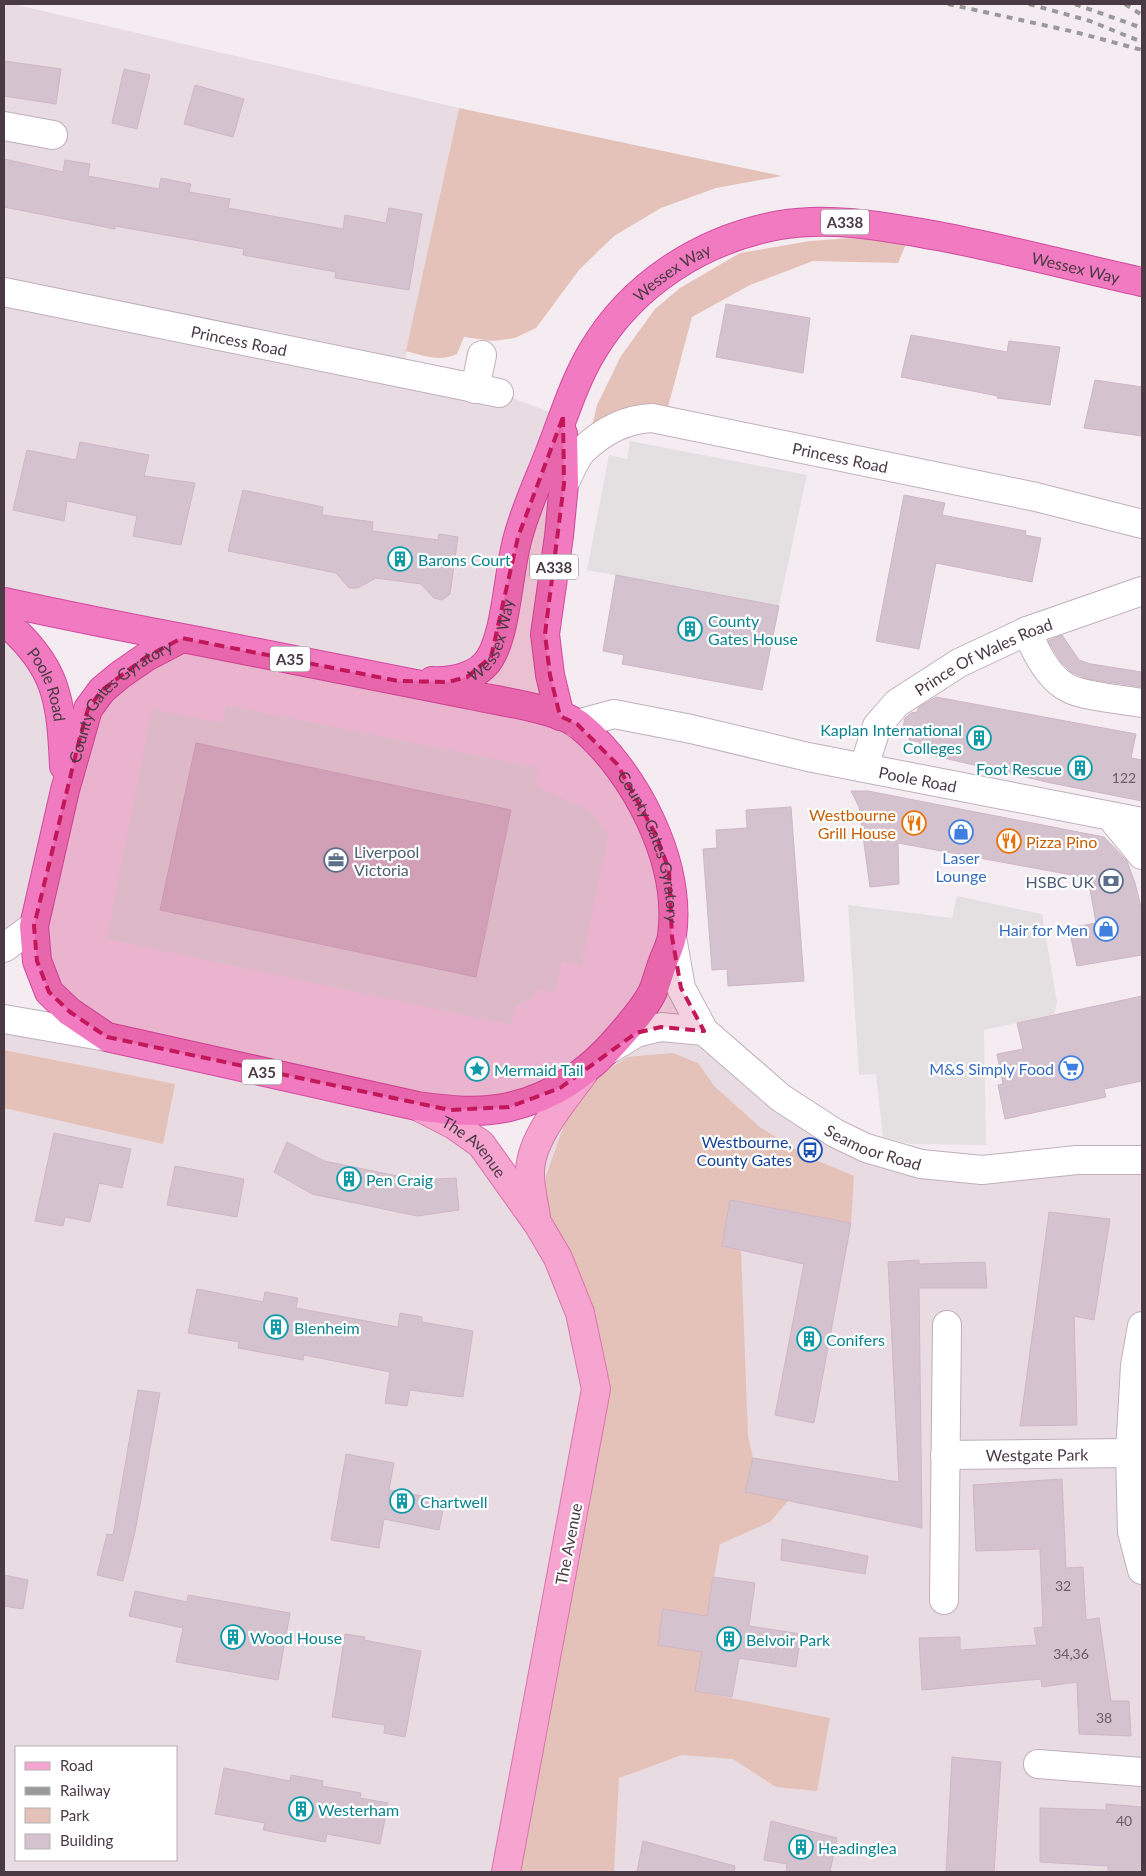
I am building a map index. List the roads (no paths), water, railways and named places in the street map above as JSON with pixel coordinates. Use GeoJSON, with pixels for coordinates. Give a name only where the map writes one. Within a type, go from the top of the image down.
{"type":"FeatureCollection","features":[{"type":"Feature","properties":{"kind":"highway","name":"Wessex Way"},"geometry":{"type":"LineString","coordinates":[[398,681],[448,682],[467,677],[487,663],[496,643],[518,537],[578,380],[592,352],[630,302],[652,281],[676,264],[708,247],[779,225],[811,222],[850,222],[998,247],[1142,282]]}},
{"type":"Feature","properties":{"kind":"highway","name":"Wessex Way"},"geometry":{"type":"LineString","coordinates":[[563,417],[564,484],[559,536],[544,634],[550,675],[569,720]]}},
{"type":"Feature","properties":{"kind":"highway","name":"A35"},"geometry":{"type":"LineString","coordinates":[[4,602],[182,638]]}},
{"type":"Feature","properties":{"kind":"highway","name":"Poole Road"},"geometry":{"type":"LineString","coordinates":[[4,621],[31,645],[51,676],[63,734],[65,790]]}},
{"type":"Feature","properties":{"kind":"highway","name":"County Gates Gyratory"},"geometry":{"type":"LineString","coordinates":[[182,638],[398,681],[518,705],[569,720],[617,764],[642,804],[669,870],[672,937],[652,993],[607,1051],[583,1074],[560,1088],[509,1107],[479,1111],[417,1106],[107,1037],[70,1012],[49,992],[37,960],[34,926],[65,790],[88,709],[102,690],[146,656],[182,638]]}},
{"type":"Feature","properties":{"kind":"main road","name":"The Avenue"},"geometry":{"type":"LineString","coordinates":[[538,1224],[530,1174],[532,1154],[539,1138],[583,1074]]}},
{"type":"Feature","properties":{"kind":"main road","name":"The Avenue"},"geometry":{"type":"LineString","coordinates":[[417,1106],[454,1125],[481,1144],[538,1224],[558,1258],[580,1313],[596,1388],[506,1872]]}},
{"type":"Feature","properties":{"kind":"street"},"geometry":{"type":"LineString","coordinates":[[4,126],[53,135]]}},
{"type":"Feature","properties":{"kind":"street","name":"Princess Road"},"geometry":{"type":"LineString","coordinates":[[4,292],[487,391],[482,354]]}},
{"type":"Feature","properties":{"kind":"street","name":"Princess Road"},"geometry":{"type":"LineString","coordinates":[[564,484],[582,451],[615,426],[636,419],[652,418],[1027,495],[1142,524]]}},
{"type":"Feature","properties":{"kind":"street","name":"Prince Of Wales Road"},"geometry":{"type":"LineString","coordinates":[[864,767],[877,726],[897,702],[958,663],[1027,631],[1142,591]]}},
{"type":"Feature","properties":{"kind":"street"},"geometry":{"type":"LineString","coordinates":[[1027,631],[1035,652],[1058,682],[1070,690],[1142,703]]}},
{"type":"Feature","properties":{"kind":"street","name":"Poole Road"},"geometry":{"type":"LineString","coordinates":[[569,720],[614,714],[691,729],[808,757],[1142,822]]}},
{"type":"Feature","properties":{"kind":"street"},"geometry":{"type":"LineString","coordinates":[[1110,816],[1142,855]]}},
{"type":"Feature","properties":{"kind":"street"},"geometry":{"type":"LineString","coordinates":[[4,948],[34,926]]}},
{"type":"Feature","properties":{"kind":"street","name":"Seamoor Road"},"geometry":{"type":"LineString","coordinates":[[672,937],[681,988],[704,1031],[781,1098],[835,1133],[866,1148],[922,1164],[982,1170],[1077,1160],[1142,1160]]}},
{"type":"Feature","properties":{"kind":"street"},"geometry":{"type":"LineString","coordinates":[[4,1019],[107,1037]]}},
{"type":"Feature","properties":{"kind":"street"},"geometry":{"type":"LineString","coordinates":[[607,1051],[636,1033],[661,1027],[704,1031]]}},
{"type":"Feature","properties":{"kind":"street","name":"Seamoor Road"},"geometry":{"type":"LineString","coordinates":[[1077,1160],[1142,1142]]}},
{"type":"Feature","properties":{"kind":"street"},"geometry":{"type":"LineString","coordinates":[[944,1600],[947,1325]]}},
{"type":"Feature","properties":{"kind":"street"},"geometry":{"type":"LineString","coordinates":[[1142,1326],[1135,1366],[1130,1453],[1132,1532],[1142,1570]]}},
{"type":"Feature","properties":{"kind":"street","name":"Westgate Park"},"geometry":{"type":"LineString","coordinates":[[945,1455],[1130,1453]]}},
{"type":"Feature","properties":{"kind":"street"},"geometry":{"type":"LineString","coordinates":[[1038,1764],[1142,1772]]}},
{"type":"Feature","properties":{"kind":"railway"},"geometry":{"type":"LineString","coordinates":[[948,4],[1075,32],[1142,50]]}},
{"type":"Feature","properties":{"kind":"railway"},"geometry":{"type":"LineString","coordinates":[[1029,4],[1090,21],[1142,42]]}},
{"type":"Feature","properties":{"kind":"railway"},"geometry":{"type":"LineString","coordinates":[[1075,4],[1142,28]]}},
{"type":"Feature","properties":{"kind":"railway"},"geometry":{"type":"LineString","coordinates":[[1125,4],[1142,15]]}},
{"type":"Feature","properties":{"kind":"place","name":"Barons Court"},"geometry":{"type":"Point","coordinates":[400,559]}},
{"type":"Feature","properties":{"kind":"place","name":"County Gates House"},"geometry":{"type":"Point","coordinates":[690,629]}},
{"type":"Feature","properties":{"kind":"place","name":"Kaplan International Colleges"},"geometry":{"type":"Point","coordinates":[979,738]}},
{"type":"Feature","properties":{"kind":"place","name":"Foot Rescue"},"geometry":{"type":"Point","coordinates":[1080,768]}},
{"type":"Feature","properties":{"kind":"place","name":"Westbourne Grill House"},"geometry":{"type":"Point","coordinates":[914,823]}},
{"type":"Feature","properties":{"kind":"place","name":"Laser Lounge"},"geometry":{"type":"Point","coordinates":[961,832]}},
{"type":"Feature","properties":{"kind":"place","name":"Pizza Pino"},"geometry":{"type":"Point","coordinates":[1009,841]}},
{"type":"Feature","properties":{"kind":"place","name":"Liverpool Victoria"},"geometry":{"type":"Point","coordinates":[336,860]}},
{"type":"Feature","properties":{"kind":"place","name":"HSBC UK"},"geometry":{"type":"Point","coordinates":[1111,881]}},
{"type":"Feature","properties":{"kind":"place","name":"Hair for Men"},"geometry":{"type":"Point","coordinates":[1106,929]}},
{"type":"Feature","properties":{"kind":"place","name":"M&S Simply Food"},"geometry":{"type":"Point","coordinates":[1071,1068]}},
{"type":"Feature","properties":{"kind":"place","name":"Mermaid Tail"},"geometry":{"type":"Point","coordinates":[477,1069]}},
{"type":"Feature","properties":{"kind":"place","name":"Westbourne, County Gates"},"geometry":{"type":"Point","coordinates":[810,1150]}},
{"type":"Feature","properties":{"kind":"place","name":"Pen Craig"},"geometry":{"type":"Point","coordinates":[349,1179]}},
{"type":"Feature","properties":{"kind":"place","name":"Blenheim"},"geometry":{"type":"Point","coordinates":[276,1327]}},
{"type":"Feature","properties":{"kind":"place","name":"Conifers"},"geometry":{"type":"Point","coordinates":[809,1339]}},
{"type":"Feature","properties":{"kind":"place","name":"Chartwell"},"geometry":{"type":"Point","coordinates":[402,1501]}},
{"type":"Feature","properties":{"kind":"place","name":"Wood House"},"geometry":{"type":"Point","coordinates":[233,1637]}},
{"type":"Feature","properties":{"kind":"place","name":"Belvoir Park"},"geometry":{"type":"Point","coordinates":[729,1639]}},
{"type":"Feature","properties":{"kind":"place","name":"Westerham"},"geometry":{"type":"Point","coordinates":[301,1809]}},
{"type":"Feature","properties":{"kind":"place","name":"Headinglea"},"geometry":{"type":"Point","coordinates":[801,1847]}}]}
